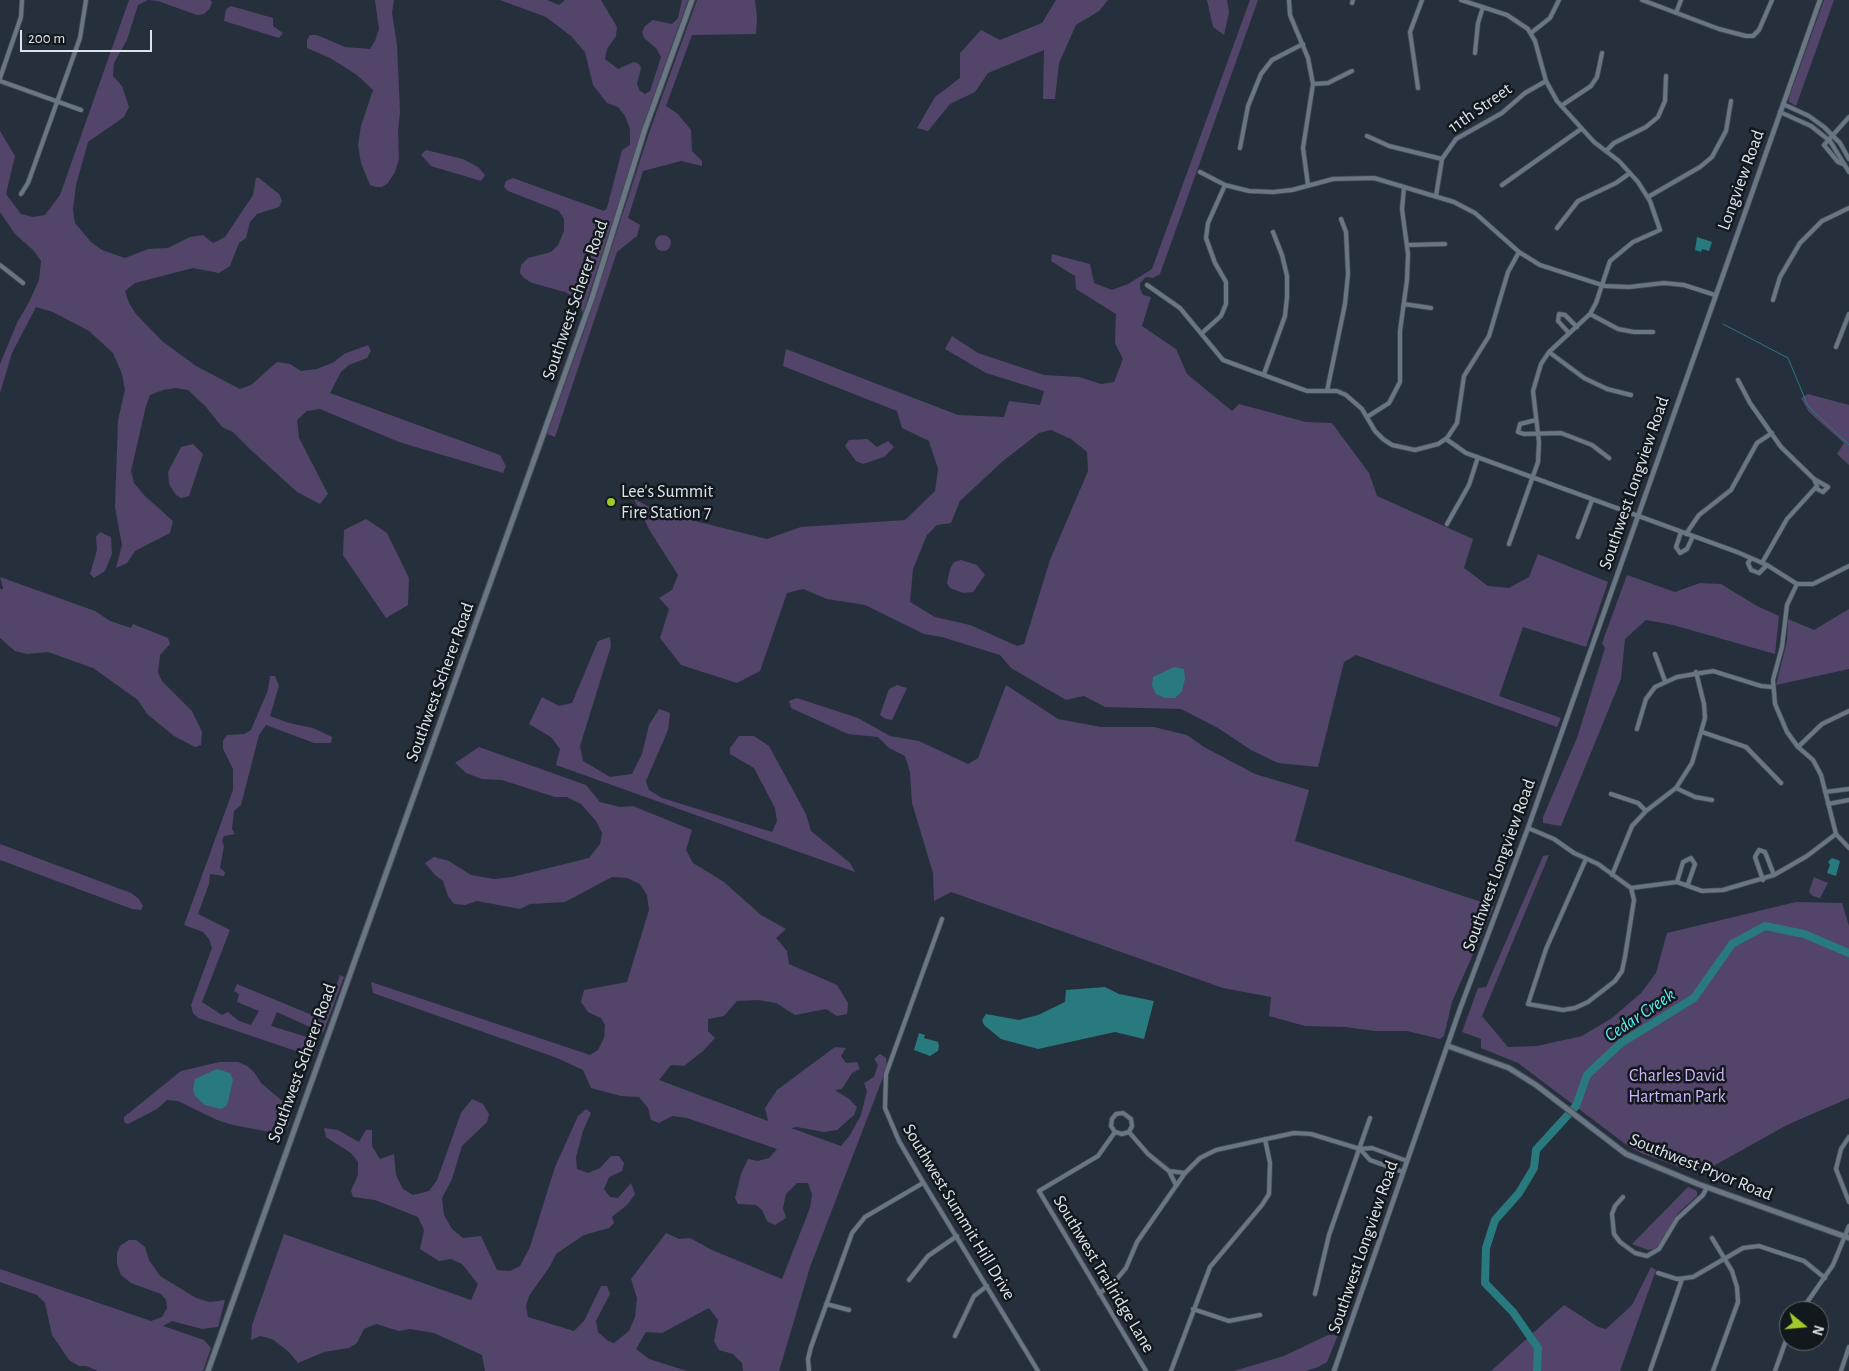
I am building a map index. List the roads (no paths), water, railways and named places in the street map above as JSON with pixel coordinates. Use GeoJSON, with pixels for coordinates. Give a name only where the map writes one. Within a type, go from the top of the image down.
{"type":"FeatureCollection","features":[{"type":"Feature","properties":{"kind":"main road","name":"Southwest Scherer Road"},"geometry":{"type":"LineString","coordinates":[[208,1371],[592,298],[645,129],[692,0]]}},
{"type":"Feature","properties":{"kind":"main road","name":"Southwest Pryor Road"},"geometry":{"type":"LineString","coordinates":[[1448,1046],[1507,1067],[1536,1085],[1626,1154],[1698,1184],[1847,1238]]}},
{"type":"Feature","properties":{"kind":"street"},"geometry":{"type":"LineString","coordinates":[[22,0],[21,17],[0,80],[81,110]]}},
{"type":"Feature","properties":{"kind":"street"},"geometry":{"type":"LineString","coordinates":[[21,194],[28,183],[80,38],[86,0]]}},
{"type":"Feature","properties":{"kind":"street"},"geometry":{"type":"LineString","coordinates":[[1289,0],[1292,25],[1303,44],[1308,58],[1313,84],[1303,148],[1308,185]]}},
{"type":"Feature","properties":{"kind":"street"},"geometry":{"type":"LineString","coordinates":[[1418,88],[1410,32],[1422,0]]}},
{"type":"Feature","properties":{"kind":"street"},"geometry":{"type":"LineString","coordinates":[[1461,0],[1516,19],[1531,33],[1546,81],[1561,106],[1581,129],[1630,173],[1648,197],[1660,230],[1633,242],[1610,261],[1596,303],[1590,314],[1549,352],[1541,364],[1534,380],[1539,456],[1508,544]]}},
{"type":"Feature","properties":{"kind":"street"},"geometry":{"type":"LineString","coordinates":[[1531,33],[1550,18],[1559,0]]}},
{"type":"Feature","properties":{"kind":"street"},"geometry":{"type":"LineString","coordinates":[[1642,0],[1732,34],[1754,36],[1767,16],[1772,0]]}},
{"type":"Feature","properties":{"kind":"street"},"geometry":{"type":"LineString","coordinates":[[1676,14],[1681,0]]}},
{"type":"Feature","properties":{"kind":"street","name":"Longview Road"},"geometry":{"type":"LineString","coordinates":[[1689,368],[1820,0]]}},
{"type":"Feature","properties":{"kind":"street"},"geometry":{"type":"LineString","coordinates":[[1475,53],[1483,7]]}},
{"type":"Feature","properties":{"kind":"street"},"geometry":{"type":"LineString","coordinates":[[1240,148],[1248,106],[1261,74],[1272,60],[1303,44]]}},
{"type":"Feature","properties":{"kind":"street"},"geometry":{"type":"LineString","coordinates":[[1561,106],[1591,86],[1597,77],[1602,54]]}},
{"type":"Feature","properties":{"kind":"street"},"geometry":{"type":"LineString","coordinates":[[1313,84],[1328,83],[1352,71]]}},
{"type":"Feature","properties":{"kind":"street"},"geometry":{"type":"LineString","coordinates":[[1606,151],[1614,143],[1646,127],[1658,117],[1665,101],[1666,76]]}},
{"type":"Feature","properties":{"kind":"street","name":"11th Street"},"geometry":{"type":"LineString","coordinates":[[1436,196],[1442,159],[1456,139],[1502,113],[1526,92],[1546,81]]}},
{"type":"Feature","properties":{"kind":"street"},"geometry":{"type":"LineString","coordinates":[[1648,197],[1700,167],[1712,157],[1726,130],[1731,101]]}},
{"type":"Feature","properties":{"kind":"street"},"geometry":{"type":"LineString","coordinates":[[1783,104],[1817,121],[1833,135],[1849,158]]}},
{"type":"Feature","properties":{"kind":"street"},"geometry":{"type":"LineString","coordinates":[[1780,112],[1811,126],[1828,139],[1846,164],[1849,172]]}},
{"type":"Feature","properties":{"kind":"street"},"geometry":{"type":"LineString","coordinates":[[1846,164],[1834,159],[1824,145],[1849,117]]}},
{"type":"Feature","properties":{"kind":"street"},"geometry":{"type":"LineString","coordinates":[[1502,185],[1581,129]]}},
{"type":"Feature","properties":{"kind":"street"},"geometry":{"type":"LineString","coordinates":[[1367,136],[1390,146],[1442,159]]}},
{"type":"Feature","properties":{"kind":"street"},"geometry":{"type":"LineString","coordinates":[[1200,172],[1225,185],[1249,191],[1273,192],[1333,179],[1374,178],[1436,196],[1475,213],[1519,252],[1540,265],[1602,285],[1629,287],[1664,283],[1678,284],[1715,295]]}},
{"type":"Feature","properties":{"kind":"street"},"geometry":{"type":"LineString","coordinates":[[1557,228],[1578,201],[1616,183],[1630,173]]}},
{"type":"Feature","properties":{"kind":"street"},"geometry":{"type":"LineString","coordinates":[[1202,333],[1220,316],[1226,304],[1226,282],[1215,263],[1206,238],[1208,223],[1225,185]]}},
{"type":"Feature","properties":{"kind":"street"},"geometry":{"type":"LineString","coordinates":[[1367,417],[1390,403],[1400,382],[1400,331],[1404,304],[1407,245],[1402,209],[1404,188]]}},
{"type":"Feature","properties":{"kind":"street"},"geometry":{"type":"LineString","coordinates":[[1773,300],[1780,277],[1800,242],[1822,221],[1849,208]]}},
{"type":"Feature","properties":{"kind":"street"},"geometry":{"type":"LineString","coordinates":[[1327,391],[1346,304],[1348,274],[1346,232],[1341,219]]}},
{"type":"Feature","properties":{"kind":"street"},"geometry":{"type":"LineString","coordinates":[[1264,374],[1284,316],[1287,297],[1285,269],[1273,232]]}},
{"type":"Feature","properties":{"kind":"street"},"geometry":{"type":"LineString","coordinates":[[1407,245],[1445,244]]}},
{"type":"Feature","properties":{"kind":"street"},"geometry":{"type":"LineString","coordinates":[[1148,285],[1180,308],[1202,333],[1211,349],[1223,360],[1308,391],[1337,391],[1346,395],[1362,409],[1375,431],[1383,439],[1405,449],[1426,449],[1446,439],[1453,431],[1460,416],[1464,376],[1488,336],[1508,272],[1519,252]]}},
{"type":"Feature","properties":{"kind":"street"},"geometry":{"type":"LineString","coordinates":[[0,274],[2,267],[23,283]]}},
{"type":"Feature","properties":{"kind":"street"},"geometry":{"type":"LineString","coordinates":[[1404,304],[1431,308]]}},
{"type":"Feature","properties":{"kind":"street"},"geometry":{"type":"LineString","coordinates":[[1569,333],[1558,321],[1559,314],[1565,314],[1577,326]]}},
{"type":"Feature","properties":{"kind":"street"},"geometry":{"type":"LineString","coordinates":[[1590,314],[1618,329],[1634,332],[1653,332]]}},
{"type":"Feature","properties":{"kind":"street"},"geometry":{"type":"LineString","coordinates":[[1836,347],[1849,314]]}},
{"type":"Feature","properties":{"kind":"street"},"geometry":{"type":"LineString","coordinates":[[1549,352],[1584,378],[1608,389],[1631,395]]}},
{"type":"Feature","properties":{"kind":"street","name":"Southwest Longview Road"},"geometry":{"type":"LineString","coordinates":[[1334,1371],[1448,1046],[1528,828],[1689,368]]}},
{"type":"Feature","properties":{"kind":"street"},"geometry":{"type":"LineString","coordinates":[[1738,380],[1750,403],[1793,461],[1814,479],[1828,487],[1823,492],[1815,488]]}},
{"type":"Feature","properties":{"kind":"street"},"geometry":{"type":"LineString","coordinates":[[1536,420],[1520,424],[1518,432],[1561,433],[1592,445],[1609,458]]}},
{"type":"Feature","properties":{"kind":"street"},"geometry":{"type":"LineString","coordinates":[[1693,536],[1687,549],[1680,553],[1676,547],[1683,533],[1699,515],[1731,490],[1757,443],[1772,433]]}},
{"type":"Feature","properties":{"kind":"street"},"geometry":{"type":"LineString","coordinates":[[1446,439],[1457,449],[1751,558],[1767,565],[1797,584],[1813,584],[1849,566]]}},
{"type":"Feature","properties":{"kind":"street"},"geometry":{"type":"LineString","coordinates":[[1447,524],[1469,485],[1478,457]]}},
{"type":"Feature","properties":{"kind":"street"},"geometry":{"type":"LineString","coordinates":[[1762,563],[1787,519],[1815,488],[1817,483],[1814,479]]}},
{"type":"Feature","properties":{"kind":"street"},"geometry":{"type":"LineString","coordinates":[[1578,537],[1592,500]]}},
{"type":"Feature","properties":{"kind":"street"},"geometry":{"type":"LineString","coordinates":[[1751,558],[1748,563],[1751,570],[1759,573],[1767,565]]}},
{"type":"Feature","properties":{"kind":"street"},"geometry":{"type":"LineString","coordinates":[[1797,584],[1787,604],[1782,648],[1772,687],[1775,704],[1787,732],[1798,747],[1813,760],[1821,775],[1836,834],[1849,848]]}},
{"type":"Feature","properties":{"kind":"street"},"geometry":{"type":"LineString","coordinates":[[1655,654],[1665,681]]}},
{"type":"Feature","properties":{"kind":"street"},"geometry":{"type":"LineString","coordinates":[[1636,729],[1646,699],[1655,687],[1665,681],[1696,672],[1713,670],[1761,686],[1772,687]]}},
{"type":"Feature","properties":{"kind":"street"},"geometry":{"type":"LineString","coordinates":[[1612,875],[1632,826],[1646,811],[1676,788],[1692,763],[1705,718],[1704,704],[1696,672]]}},
{"type":"Feature","properties":{"kind":"street"},"geometry":{"type":"LineString","coordinates":[[1798,747],[1822,724],[1849,711]]}},
{"type":"Feature","properties":{"kind":"street"},"geometry":{"type":"LineString","coordinates":[[1702,732],[1746,747],[1781,783]]}},
{"type":"Feature","properties":{"kind":"street"},"geometry":{"type":"LineString","coordinates":[[1676,788],[1690,795],[1712,800]]}},
{"type":"Feature","properties":{"kind":"street"},"geometry":{"type":"LineString","coordinates":[[1825,792],[1849,789]]}},
{"type":"Feature","properties":{"kind":"street"},"geometry":{"type":"LineString","coordinates":[[1611,794],[1638,803],[1646,811]]}},
{"type":"Feature","properties":{"kind":"street"},"geometry":{"type":"LineString","coordinates":[[1828,804],[1849,800]]}},
{"type":"Feature","properties":{"kind":"street"},"geometry":{"type":"LineString","coordinates":[[1528,828],[1554,839],[1586,859],[1598,864],[1631,888],[1634,900],[1626,957],[1622,971],[1615,981],[1588,1002],[1576,1008],[1563,1010],[1528,1004],[1546,949],[1586,859]]}},
{"type":"Feature","properties":{"kind":"street"},"geometry":{"type":"LineString","coordinates":[[1631,888],[1677,882],[1688,884],[1702,891],[1723,890],[1762,880],[1807,856],[1836,834]]}},
{"type":"Feature","properties":{"kind":"street"},"geometry":{"type":"LineString","coordinates":[[1762,880],[1754,857],[1758,850],[1765,852],[1774,875]]}},
{"type":"Feature","properties":{"kind":"street"},"geometry":{"type":"LineString","coordinates":[[1677,882],[1683,862],[1691,858],[1695,864],[1688,884]]}},
{"type":"Feature","properties":{"kind":"street","name":"Southwest Summit Hill Drive"},"geometry":{"type":"LineString","coordinates":[[942,919],[886,1074],[884,1088],[886,1108],[889,1121],[923,1183],[1038,1371]]}},
{"type":"Feature","properties":{"kind":"street"},"geometry":{"type":"LineString","coordinates":[[1116,1114],[1126,1114],[1132,1119],[1132,1126],[1129,1132],[1122,1134],[1115,1132],[1111,1123],[1116,1114]]}},
{"type":"Feature","properties":{"kind":"street"},"geometry":{"type":"LineString","coordinates":[[1315,1294],[1329,1235],[1370,1118]]}},
{"type":"Feature","properties":{"kind":"street","name":"Southwest Trailridge Lane"},"geometry":{"type":"LineString","coordinates":[[1115,1132],[1098,1156],[1039,1191],[1146,1371]]}},
{"type":"Feature","properties":{"kind":"street"},"geometry":{"type":"LineString","coordinates":[[1129,1132],[1148,1154],[1169,1171],[1176,1185]]}},
{"type":"Feature","properties":{"kind":"street"},"geometry":{"type":"LineString","coordinates":[[1099,1293],[1111,1286],[1126,1268],[1137,1242],[1185,1172],[1200,1158],[1216,1150],[1294,1133],[1311,1134],[1360,1150],[1370,1160],[1403,1172]]}},
{"type":"Feature","properties":{"kind":"street"},"geometry":{"type":"LineString","coordinates":[[1849,1137],[1841,1149],[1836,1169],[1849,1200]]}},
{"type":"Feature","properties":{"kind":"street"},"geometry":{"type":"LineString","coordinates":[[1170,1371],[1210,1267],[1269,1194],[1270,1163],[1265,1139]]}},
{"type":"Feature","properties":{"kind":"street"},"geometry":{"type":"LineString","coordinates":[[1360,1150],[1372,1148],[1407,1161]]}},
{"type":"Feature","properties":{"kind":"street"},"geometry":{"type":"LineString","coordinates":[[1169,1171],[1185,1172]]}},
{"type":"Feature","properties":{"kind":"street"},"geometry":{"type":"LineString","coordinates":[[809,1371],[808,1359],[852,1233],[865,1216],[923,1183]]}},
{"type":"Feature","properties":{"kind":"street"},"geometry":{"type":"LineString","coordinates":[[1623,1197],[1615,1206],[1612,1214],[1614,1234],[1620,1242],[1635,1254],[1647,1256],[1660,1249],[1678,1219],[1703,1195],[1707,1187]]}},
{"type":"Feature","properties":{"kind":"street"},"geometry":{"type":"LineString","coordinates":[[1808,1301],[1833,1265],[1847,1238],[1849,1226]]}},
{"type":"Feature","properties":{"kind":"street"},"geometry":{"type":"LineString","coordinates":[[909,1280],[928,1256],[957,1236]]}},
{"type":"Feature","properties":{"kind":"street"},"geometry":{"type":"LineString","coordinates":[[1712,1238],[1732,1271],[1738,1287],[1738,1302],[1713,1371]]}},
{"type":"Feature","properties":{"kind":"street"},"geometry":{"type":"LineString","coordinates":[[1658,1273],[1669,1278],[1682,1279],[1693,1277],[1743,1248],[1759,1246],[1804,1261],[1824,1278]]}},
{"type":"Feature","properties":{"kind":"street"},"geometry":{"type":"LineString","coordinates":[[1650,1371],[1682,1279]]}},
{"type":"Feature","properties":{"kind":"street"},"geometry":{"type":"LineString","coordinates":[[955,1336],[974,1296],[987,1286]]}},
{"type":"Feature","properties":{"kind":"street"},"geometry":{"type":"LineString","coordinates":[[826,1304],[849,1310]]}},
{"type":"Feature","properties":{"kind":"street"},"geometry":{"type":"LineString","coordinates":[[1193,1309],[1229,1321],[1260,1315]]}},
{"type":"Feature","properties":{"kind":"street"},"geometry":{"type":"LineString","coordinates":[[1841,1371],[1849,1347]]}},
{"type":"Feature","properties":{"kind":"street"},"geometry":{"type":"LineString","coordinates":[[1775,1371],[1782,1351]]}},
{"type":"Feature","properties":{"kind":"waterway"},"geometry":{"type":"LineString","coordinates":[[1723,324],[1788,358],[1808,406],[1849,445]]}},
{"type":"Feature","properties":{"kind":"waterway","name":"Cedar Creek"},"geometry":{"type":"LineString","coordinates":[[1537,1371],[1538,1348],[1513,1312],[1485,1283],[1486,1248],[1495,1220],[1519,1193],[1534,1168],[1536,1150],[1576,1106],[1587,1075],[1621,1043],[1694,998],[1732,944],[1765,926],[1804,934],[1849,953]]}},
{"type":"Feature","properties":{"kind":"place","name":"Lee's Summit Fire Station 7"},"geometry":{"type":"Point","coordinates":[611,502]}},
{"type":"Feature","properties":{"kind":"park label","name":"Charles David Hartman Park"},"geometry":{"type":"Point","coordinates":[1677,1086]}}]}
